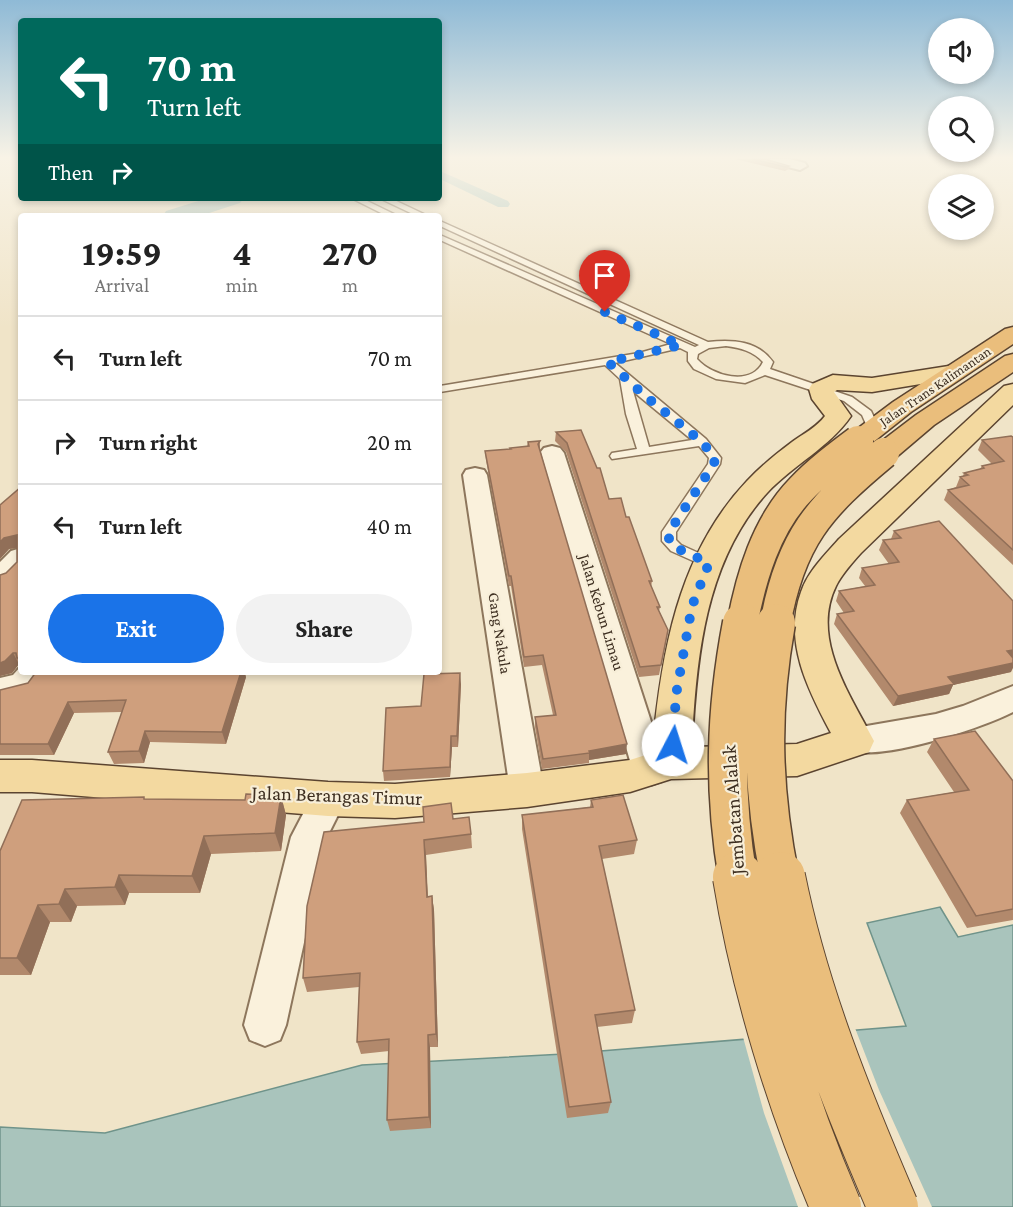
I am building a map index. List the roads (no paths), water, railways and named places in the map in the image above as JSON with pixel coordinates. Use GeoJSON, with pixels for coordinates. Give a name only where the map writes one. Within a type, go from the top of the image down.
{"type":"FeatureCollection","features":[{"type":"Feature","properties":{"kind":"highway","name":"Jalan Trans Kalimantan"},"geometry":{"type":"LineString","coordinates":[[872,441],[955,372],[1013,334]]}},
{"type":"Feature","properties":{"kind":"highway","name":"Jalan Trans Kalimantan"},"geometry":{"type":"LineString","coordinates":[[872,441],[925,420],[1013,361]]}},
{"type":"Feature","properties":{"kind":"highway","name":"Jembatan Alalak"},"geometry":{"type":"LineString","coordinates":[[836,1207],[788,1076],[764,1000],[742,911],[730,834],[726,768],[729,710],[743,618],[752,578],[766,543],[786,507],[807,483],[872,441]]}},
{"type":"Feature","properties":{"kind":"highway","name":"Jembatan Alalak"},"geometry":{"type":"LineString","coordinates":[[872,441],[799,544],[783,588],[774,627],[764,717],[765,772],[772,838],[786,911],[815,1012],[857,1124],[893,1207]]}},
{"type":"Feature","properties":{"kind":"main road"},"geometry":{"type":"LineString","coordinates":[[660,767],[692,606],[709,563],[721,536],[755,489],[777,466],[831,426],[838,416],[824,399],[821,389],[833,382],[872,385],[955,372]]}},
{"type":"Feature","properties":{"kind":"main road"},"geometry":{"type":"LineString","coordinates":[[855,741],[836,710],[816,660],[812,640],[812,613],[818,591],[828,571],[850,546],[1013,391]]}},
{"type":"Feature","properties":{"kind":"main road","name":"Jalan Berangas Timur"},"geometry":{"type":"LineString","coordinates":[[11,780],[395,801],[527,790],[660,767],[797,760],[855,741]]}},
{"type":"Feature","properties":{"kind":"street","name":"Jalan Kebun Limau"},"geometry":{"type":"LineString","coordinates":[[552,453],[660,767]]}},
{"type":"Feature","properties":{"kind":"street","name":"Gang Nakula"},"geometry":{"type":"LineString","coordinates":[[475,475],[527,790]]}},
{"type":"Feature","properties":{"kind":"street"},"geometry":{"type":"LineString","coordinates":[[0,577],[18,560]]}},
{"type":"Feature","properties":{"kind":"street"},"geometry":{"type":"LineString","coordinates":[[0,690],[23,684],[31,675]]}},
{"type":"Feature","properties":{"kind":"street"},"geometry":{"type":"LineString","coordinates":[[855,741],[911,734],[967,720],[1013,698]]}},
{"type":"Feature","properties":{"kind":"street"},"geometry":{"type":"LineString","coordinates":[[265,1025],[309,837],[328,799]]}},
{"type":"Feature","properties":{"kind":"lane"},"geometry":{"type":"LineString","coordinates":[[442,224],[707,345]]}},
{"type":"Feature","properties":{"kind":"lane"},"geometry":{"type":"LineString","coordinates":[[442,238],[695,351]]}},
{"type":"Feature","properties":{"kind":"lane"},"geometry":{"type":"LineString","coordinates":[[764,371],[768,362],[763,355],[753,349],[726,343],[707,345],[695,351],[692,359],[696,366],[718,377],[748,378],[764,371],[821,389],[859,406],[867,413],[872,441]]}},
{"type":"Feature","properties":{"kind":"lane"},"geometry":{"type":"LineString","coordinates":[[442,389],[608,362],[681,345]]}},
{"type":"Feature","properties":{"kind":"lane"},"geometry":{"type":"LineString","coordinates":[[608,362],[712,452],[714,464],[669,532],[669,541],[676,548],[709,563]]}},
{"type":"Feature","properties":{"kind":"lane"},"geometry":{"type":"LineString","coordinates":[[626,379],[632,414],[644,451]]}},
{"type":"Feature","properties":{"kind":"lane"},"geometry":{"type":"LineString","coordinates":[[616,456],[702,442]]}},
{"type":"Feature","properties":{"kind":"water"},"geometry":{"type":"Polygon","coordinates":[[[940,907],[958,937],[1013,925],[1013,1207],[0,1207],[0,1127],[105,1133],[362,1065],[564,1054],[906,1026],[867,923],[940,907]]]}}]}
